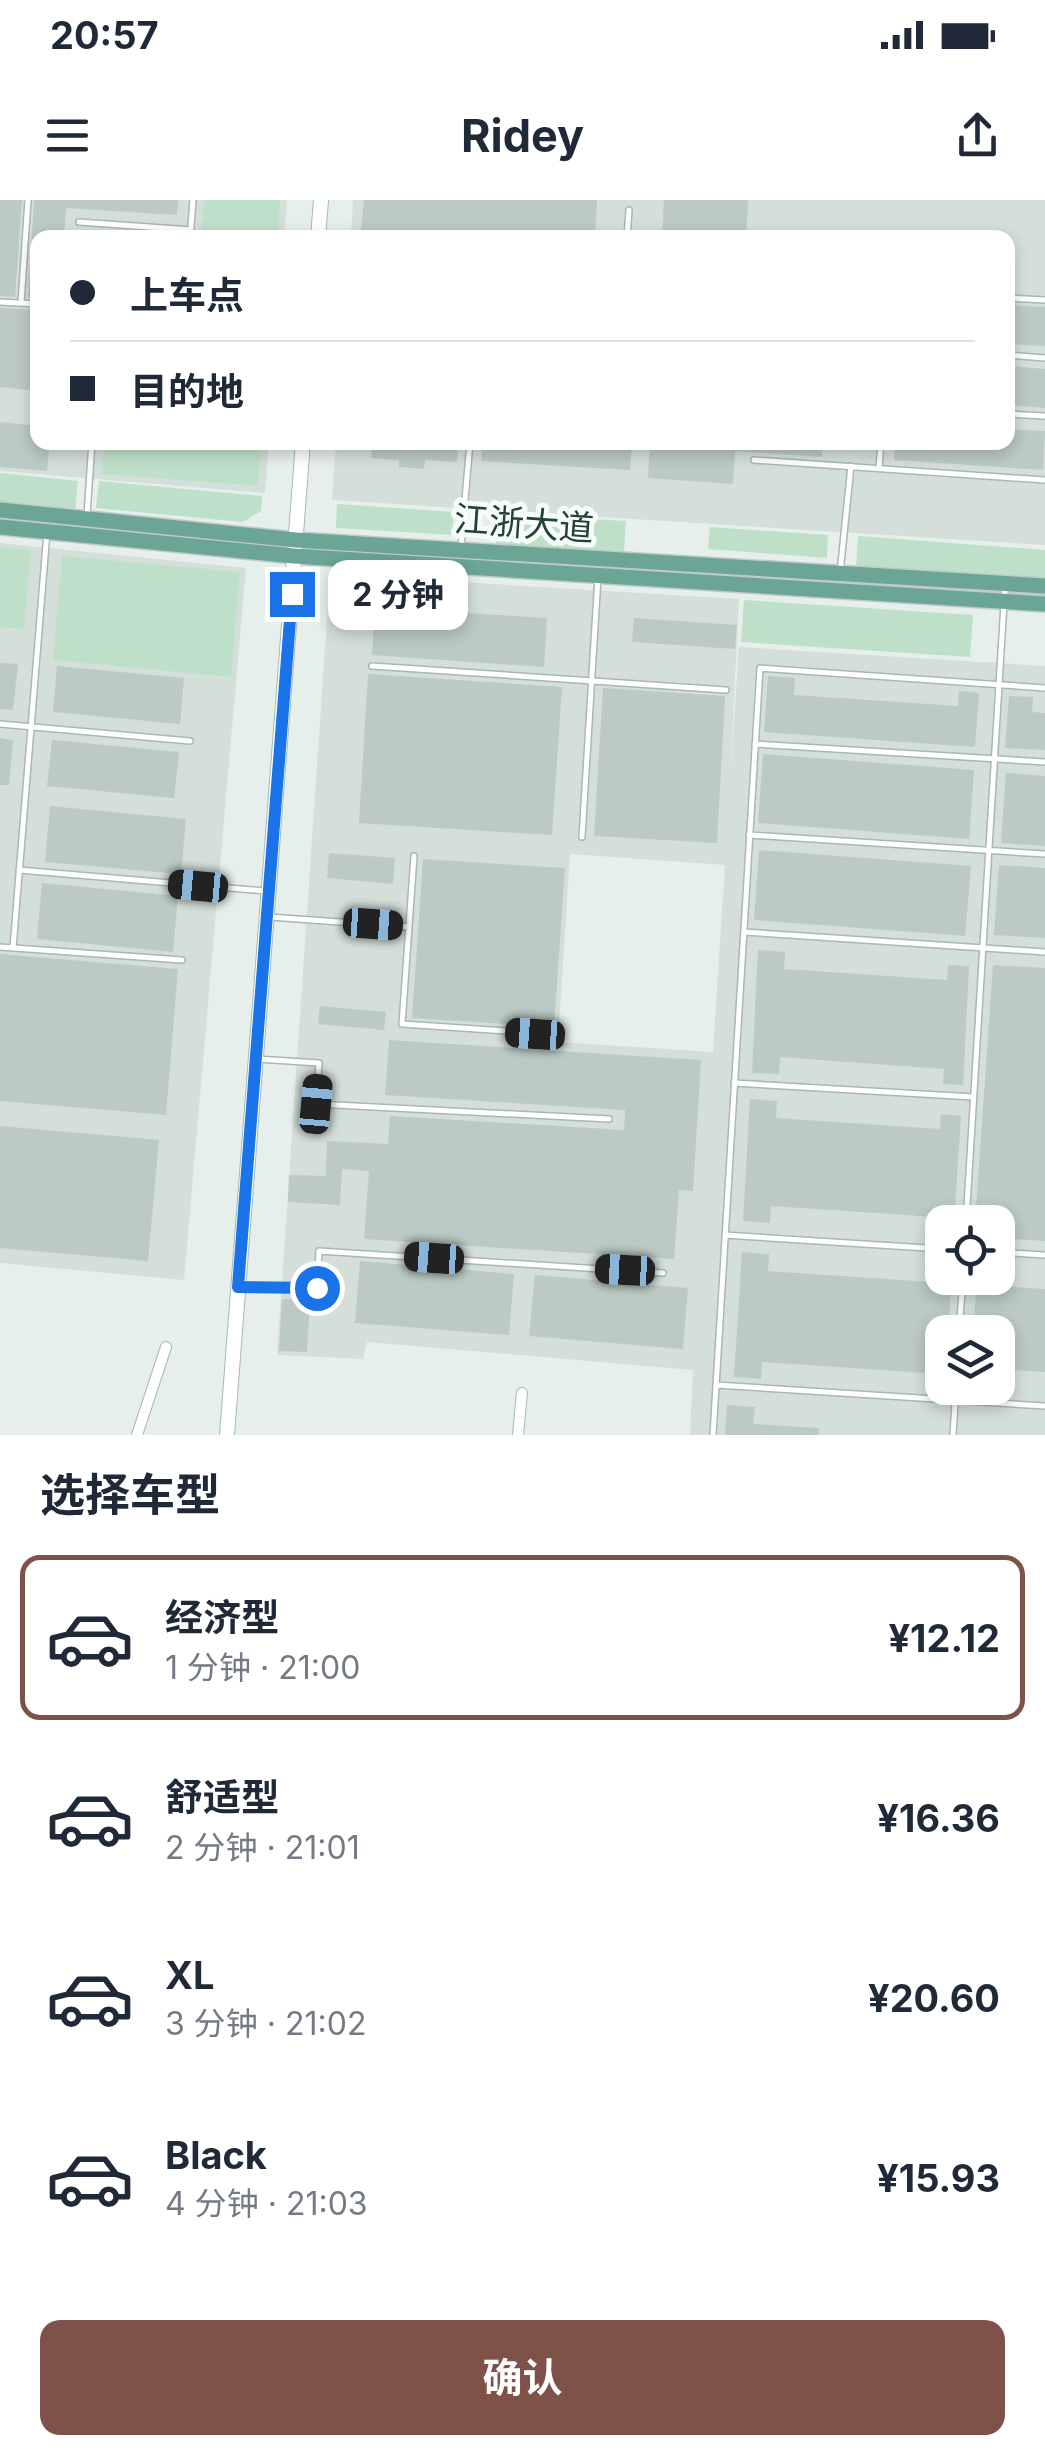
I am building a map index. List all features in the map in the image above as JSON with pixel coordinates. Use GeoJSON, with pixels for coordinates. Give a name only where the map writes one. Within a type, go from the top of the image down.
{"type":"FeatureCollection","features":[{"type":"Feature","properties":{"kind":"main road"},"geometry":{"type":"LineString","coordinates":[[319,230],[321,200]]}},
{"type":"Feature","properties":{"kind":"main road"},"geometry":{"type":"LineString","coordinates":[[227,1435],[302,450]]}},
{"type":"Feature","properties":{"kind":"main road","name":"江浙大道"},"geometry":{"type":"LineString","coordinates":[[0,510],[87,518],[295,548],[461,550],[1045,586]]}},
{"type":"Feature","properties":{"kind":"main road","name":"江浙大道"},"geometry":{"type":"LineString","coordinates":[[0,527],[295,548],[598,576],[1045,604]]}},
{"type":"Feature","properties":{"kind":"street"},"geometry":{"type":"LineString","coordinates":[[137,1435],[166,1347]]}},
{"type":"Feature","properties":{"kind":"street"},"geometry":{"type":"LineString","coordinates":[[518,1435],[522,1393]]}},
{"type":"Feature","properties":{"kind":"lane"},"geometry":{"type":"LineString","coordinates":[[20,303],[28,200]]}},
{"type":"Feature","properties":{"kind":"lane"},"geometry":{"type":"LineString","coordinates":[[190,230],[193,200]]}},
{"type":"Feature","properties":{"kind":"lane"},"geometry":{"type":"LineString","coordinates":[[628,230],[629,210]]}},
{"type":"Feature","properties":{"kind":"lane"},"geometry":{"type":"LineString","coordinates":[[78,222],[153,230]]}},
{"type":"Feature","properties":{"kind":"lane"},"geometry":{"type":"LineString","coordinates":[[1015,298],[1045,300]]}},
{"type":"Feature","properties":{"kind":"lane"},"geometry":{"type":"LineString","coordinates":[[0,302],[30,304]]}},
{"type":"Feature","properties":{"kind":"lane"},"geometry":{"type":"LineString","coordinates":[[1015,356],[1045,358]]}},
{"type":"Feature","properties":{"kind":"lane"},"geometry":{"type":"LineString","coordinates":[[1015,414],[1044,416]]}},
{"type":"Feature","properties":{"kind":"lane"},"geometry":{"type":"LineString","coordinates":[[87,518],[91,450]]}},
{"type":"Feature","properties":{"kind":"lane"},"geometry":{"type":"LineString","coordinates":[[461,550],[469,450]]}},
{"type":"Feature","properties":{"kind":"lane"},"geometry":{"type":"LineString","coordinates":[[880,468],[881,450]]}},
{"type":"Feature","properties":{"kind":"lane"},"geometry":{"type":"LineString","coordinates":[[754,460],[1045,480]]}},
{"type":"Feature","properties":{"kind":"lane"},"geometry":{"type":"LineString","coordinates":[[840,574],[851,466]]}},
{"type":"Feature","properties":{"kind":"lane"},"geometry":{"type":"LineString","coordinates":[[13,948],[49,514]]}},
{"type":"Feature","properties":{"kind":"lane"},"geometry":{"type":"LineString","coordinates":[[582,837],[599,558]]}},
{"type":"Feature","properties":{"kind":"lane"},"geometry":{"type":"LineString","coordinates":[[967,1205],[1005,584]]}},
{"type":"Feature","properties":{"kind":"lane"},"geometry":{"type":"LineString","coordinates":[[372,666],[726,690]]}},
{"type":"Feature","properties":{"kind":"lane"},"geometry":{"type":"LineString","coordinates":[[713,1435],[760,668],[1045,688]]}},
{"type":"Feature","properties":{"kind":"lane"},"geometry":{"type":"LineString","coordinates":[[0,724],[190,741]]}},
{"type":"Feature","properties":{"kind":"lane"},"geometry":{"type":"LineString","coordinates":[[755,744],[1045,762]]}},
{"type":"Feature","properties":{"kind":"lane"},"geometry":{"type":"LineString","coordinates":[[750,835],[1045,854]]}},
{"type":"Feature","properties":{"kind":"lane"},"geometry":{"type":"LineString","coordinates":[[414,856],[402,1024],[535,1034]]}},
{"type":"Feature","properties":{"kind":"lane"},"geometry":{"type":"LineString","coordinates":[[20,870],[269,892]]}},
{"type":"Feature","properties":{"kind":"lane"},"geometry":{"type":"LineString","coordinates":[[267,917],[409,927]]}},
{"type":"Feature","properties":{"kind":"lane"},"geometry":{"type":"LineString","coordinates":[[744,932],[1045,952]]}},
{"type":"Feature","properties":{"kind":"lane"},"geometry":{"type":"LineString","coordinates":[[0,947],[182,960]]}},
{"type":"Feature","properties":{"kind":"lane"},"geometry":{"type":"LineString","coordinates":[[256,1059],[320,1062],[316,1104],[609,1118]]}},
{"type":"Feature","properties":{"kind":"lane"},"geometry":{"type":"LineString","coordinates":[[734,1083],[974,1098]]}},
{"type":"Feature","properties":{"kind":"lane"},"geometry":{"type":"LineString","coordinates":[[725,1235],[925,1248]]}},
{"type":"Feature","properties":{"kind":"lane"},"geometry":{"type":"LineString","coordinates":[[238,1287],[317,1288],[319,1251],[663,1273]]}},
{"type":"Feature","properties":{"kind":"lane"},"geometry":{"type":"LineString","coordinates":[[1015,1253],[1045,1256]]}},
{"type":"Feature","properties":{"kind":"lane"},"geometry":{"type":"LineString","coordinates":[[716,1385],[925,1398]]}},
{"type":"Feature","properties":{"kind":"lane"},"geometry":{"type":"LineString","coordinates":[[1015,1404],[1045,1406]]}},
{"type":"Feature","properties":{"kind":"lane"},"geometry":{"type":"LineString","coordinates":[[953,1435],[955,1405]]}},
{"type":"Feature","properties":{"kind":"shaded area"},"geometry":{"type":"Polygon","coordinates":[[[0,200],[287,200],[285,230],[30,230],[30,450],[268,450],[265,493],[0,471],[0,200]]]}},
{"type":"Feature","properties":{"kind":"shaded area"},"geometry":{"type":"Polygon","coordinates":[[[353,200],[1045,200],[1045,545],[332,500],[336,450],[1015,450],[1015,230],[351,230],[353,200]]]}},
{"type":"Feature","properties":{"kind":"shaded area"},"geometry":{"type":"Polygon","coordinates":[[[0,543],[246,568],[184,1280],[0,1263],[0,543]]]}},
{"type":"Feature","properties":{"kind":"shaded area"},"geometry":{"type":"Polygon","coordinates":[[[330,574],[739,599],[730,778],[739,647],[1045,666],[1045,1435],[690,1435],[693,1370],[367,1342],[363,1359],[277,1355],[330,574]],[[570,854],[558,1042],[713,1052],[725,865],[570,854]]]}},
{"type":"Feature","properties":{"kind":"green space"},"geometry":{"type":"Polygon","coordinates":[[[204,200],[280,200],[278,230],[202,230],[204,200]]]}},
{"type":"Feature","properties":{"kind":"green space"},"geometry":{"type":"Polygon","coordinates":[[[104,450],[261,450],[258,486],[102,474],[104,450]]]}},
{"type":"Feature","properties":{"kind":"green space"},"geometry":{"type":"Polygon","coordinates":[[[0,473],[78,481],[75,512],[0,505],[0,473]]]}},
{"type":"Feature","properties":{"kind":"green space"},"geometry":{"type":"Polygon","coordinates":[[[99,481],[262,496],[261,511],[243,522],[96,508],[99,481]]]}},
{"type":"Feature","properties":{"kind":"green space"},"geometry":{"type":"Polygon","coordinates":[[[337,504],[454,512],[452,535],[336,528],[337,504]]]}},
{"type":"Feature","properties":{"kind":"green space"},"geometry":{"type":"Polygon","coordinates":[[[497,514],[626,521],[624,552],[496,545],[497,514]]]}},
{"type":"Feature","properties":{"kind":"green space"},"geometry":{"type":"Polygon","coordinates":[[[710,527],[828,535],[827,558],[708,549],[710,527]]]}},
{"type":"Feature","properties":{"kind":"green space"},"geometry":{"type":"Polygon","coordinates":[[[858,536],[1045,550],[1045,581],[856,568],[858,536]]]}},
{"type":"Feature","properties":{"kind":"green space"},"geometry":{"type":"Polygon","coordinates":[[[0,547],[31,550],[24,629],[0,627],[0,547]]]}},
{"type":"Feature","properties":{"kind":"green space"},"geometry":{"type":"Polygon","coordinates":[[[62,556],[240,572],[231,677],[53,660],[62,556]]]}},
{"type":"Feature","properties":{"kind":"green space"},"geometry":{"type":"Polygon","coordinates":[[[744,600],[973,615],[970,657],[741,642],[744,600]]]}},
{"type":"Feature","properties":{"kind":"building"},"geometry":{"type":"Polygon","coordinates":[[[0,200],[22,200],[15,297],[0,296],[0,200]]]}},
{"type":"Feature","properties":{"kind":"building"},"geometry":{"type":"Polygon","coordinates":[[[34,200],[178,200],[177,215],[66,208],[65,230],[32,230],[34,200]]]}},
{"type":"Feature","properties":{"kind":"building"},"geometry":{"type":"Polygon","coordinates":[[[364,200],[597,200],[595,230],[361,230],[364,200]]]}},
{"type":"Feature","properties":{"kind":"building"},"geometry":{"type":"Polygon","coordinates":[[[664,200],[748,200],[746,230],[662,230],[664,200]]]}},
{"type":"Feature","properties":{"kind":"building"},"geometry":{"type":"Polygon","coordinates":[[[1015,305],[1045,307],[1045,346],[1015,344],[1015,305]]]}},
{"type":"Feature","properties":{"kind":"building"},"geometry":{"type":"Polygon","coordinates":[[[0,308],[30,310],[30,390],[0,387],[0,308]]]}},
{"type":"Feature","properties":{"kind":"building"},"geometry":{"type":"Polygon","coordinates":[[[1015,367],[1045,369],[1045,408],[1015,406],[1015,367]]]}},
{"type":"Feature","properties":{"kind":"building"},"geometry":{"type":"Polygon","coordinates":[[[0,422],[30,425],[30,450],[49,450],[47,471],[0,467],[0,422]]]}},
{"type":"Feature","properties":{"kind":"building"},"geometry":{"type":"Polygon","coordinates":[[[1015,429],[1045,431],[1043,470],[894,460],[895,450],[1015,450],[1015,429]]]}},
{"type":"Feature","properties":{"kind":"building"},"geometry":{"type":"Polygon","coordinates":[[[372,450],[458,450],[457,462],[425,460],[424,469],[399,467],[399,460],[371,458],[372,450]]]}},
{"type":"Feature","properties":{"kind":"building"},"geometry":{"type":"Polygon","coordinates":[[[482,450],[631,450],[630,470],[481,461],[482,450]]]}},
{"type":"Feature","properties":{"kind":"building"},"geometry":{"type":"Polygon","coordinates":[[[650,450],[822,450],[822,457],[735,451],[733,484],[648,478],[650,450]]]}},
{"type":"Feature","properties":{"kind":"building"},"geometry":{"type":"Polygon","coordinates":[[[375,607],[547,618],[544,667],[372,655],[375,607]]]}},
{"type":"Feature","properties":{"kind":"building"},"geometry":{"type":"Polygon","coordinates":[[[634,618],[737,625],[735,649],[632,642],[634,618]]]}},
{"type":"Feature","properties":{"kind":"building"},"geometry":{"type":"Polygon","coordinates":[[[0,663],[18,664],[13,710],[0,709],[0,663]]]}},
{"type":"Feature","properties":{"kind":"building"},"geometry":{"type":"Polygon","coordinates":[[[57,666],[184,678],[180,724],[53,712],[57,666]]]}},
{"type":"Feature","properties":{"kind":"building"},"geometry":{"type":"Polygon","coordinates":[[[368,674],[562,687],[552,835],[359,823],[368,674]]]}},
{"type":"Feature","properties":{"kind":"building"},"geometry":{"type":"Polygon","coordinates":[[[768,676],[795,678],[794,695],[958,706],[959,691],[979,693],[975,747],[764,732],[768,676]]]}},
{"type":"Feature","properties":{"kind":"building"},"geometry":{"type":"Polygon","coordinates":[[[603,688],[725,696],[717,843],[594,836],[603,688]]]}},
{"type":"Feature","properties":{"kind":"building"},"geometry":{"type":"Polygon","coordinates":[[[1009,696],[1033,697],[1032,712],[1045,713],[1045,750],[1005,748],[1009,696]]]}},
{"type":"Feature","properties":{"kind":"building"},"geometry":{"type":"Polygon","coordinates":[[[0,738],[13,740],[9,785],[0,785],[0,738]]]}},
{"type":"Feature","properties":{"kind":"building"},"geometry":{"type":"Polygon","coordinates":[[[52,740],[179,752],[174,798],[47,786],[52,740]]]}},
{"type":"Feature","properties":{"kind":"building"},"geometry":{"type":"Polygon","coordinates":[[[763,754],[974,770],[969,839],[758,823],[763,754]]]}},
{"type":"Feature","properties":{"kind":"building"},"geometry":{"type":"Polygon","coordinates":[[[1006,773],[1045,776],[1045,846],[1001,843],[1006,773]]]}},
{"type":"Feature","properties":{"kind":"building"},"geometry":{"type":"Polygon","coordinates":[[[50,806],[186,819],[181,874],[45,862],[50,806]]]}},
{"type":"Feature","properties":{"kind":"building"},"geometry":{"type":"Polygon","coordinates":[[[759,850],[971,866],[965,936],[754,920],[759,850]]]}},
{"type":"Feature","properties":{"kind":"building"},"geometry":{"type":"Polygon","coordinates":[[[329,853],[395,858],[393,884],[327,878],[329,853]]]}},
{"type":"Feature","properties":{"kind":"building"},"geometry":{"type":"Polygon","coordinates":[[[423,859],[565,868],[554,1027],[412,1018],[423,859]]]}},
{"type":"Feature","properties":{"kind":"building"},"geometry":{"type":"Polygon","coordinates":[[[999,865],[1045,868],[1045,938],[994,935],[999,865]]]}},
{"type":"Feature","properties":{"kind":"building"},"geometry":{"type":"Polygon","coordinates":[[[42,883],[178,896],[173,952],[37,939],[42,883]]]}},
{"type":"Feature","properties":{"kind":"building"},"geometry":{"type":"Polygon","coordinates":[[[758,950],[785,952],[784,969],[947,980],[948,965],[969,966],[963,1085],[943,1084],[944,1069],[780,1057],[779,1074],[752,1073],[758,950]]]}},
{"type":"Feature","properties":{"kind":"building"},"geometry":{"type":"Polygon","coordinates":[[[0,954],[178,969],[166,1115],[0,1101],[0,954]]]}},
{"type":"Feature","properties":{"kind":"building"},"geometry":{"type":"Polygon","coordinates":[[[993,965],[1045,968],[1045,1241],[1015,1239],[1015,1205],[976,1205],[993,965]]]}},
{"type":"Feature","properties":{"kind":"building"},"geometry":{"type":"Polygon","coordinates":[[[320,1006],[386,1012],[384,1030],[318,1024],[320,1006]]]}},
{"type":"Feature","properties":{"kind":"building"},"geometry":{"type":"Polygon","coordinates":[[[389,1040],[701,1060],[693,1191],[679,1190],[674,1259],[364,1239],[369,1171],[342,1169],[340,1205],[288,1202],[289,1175],[326,1176],[327,1141],[388,1144],[390,1116],[624,1130],[625,1110],[385,1095],[389,1040]]]}},
{"type":"Feature","properties":{"kind":"building"},"geometry":{"type":"Polygon","coordinates":[[[750,1099],[777,1101],[776,1118],[940,1129],[941,1114],[961,1116],[955,1205],[925,1205],[925,1216],[771,1206],[770,1223],[743,1221],[750,1099]]]}},
{"type":"Feature","properties":{"kind":"building"},"geometry":{"type":"Polygon","coordinates":[[[0,1126],[159,1140],[148,1261],[0,1248],[0,1126]]]}},
{"type":"Feature","properties":{"kind":"building"},"geometry":{"type":"Polygon","coordinates":[[[742,1252],[769,1254],[768,1271],[925,1282],[925,1295],[951,1295],[950,1315],[925,1315],[925,1373],[762,1362],[761,1379],[734,1377],[742,1252]]]}},
{"type":"Feature","properties":{"kind":"building"},"geometry":{"type":"Polygon","coordinates":[[[360,1261],[514,1274],[509,1335],[355,1323],[360,1261]]]}},
{"type":"Feature","properties":{"kind":"building"},"geometry":{"type":"Polygon","coordinates":[[[535,1275],[688,1288],[683,1349],[529,1336],[535,1275]]]}},
{"type":"Feature","properties":{"kind":"building"},"geometry":{"type":"Polygon","coordinates":[[[1015,1287],[1045,1289],[1045,1372],[1015,1370],[1015,1315],[974,1315],[976,1295],[1015,1295],[1015,1287]]]}},
{"type":"Feature","properties":{"kind":"building"},"geometry":{"type":"Polygon","coordinates":[[[282,1299],[310,1300],[307,1352],[279,1351],[282,1299]]]}},
{"type":"Feature","properties":{"kind":"building"},"geometry":{"type":"Polygon","coordinates":[[[727,1405],[755,1407],[753,1424],[819,1428],[819,1435],[725,1435],[727,1405]]]}},
{"type":"Feature","properties":{"kind":"route"},"geometry":{"type":"LineString","coordinates":[[292,594],[238,1287],[317,1288]]}}]}
